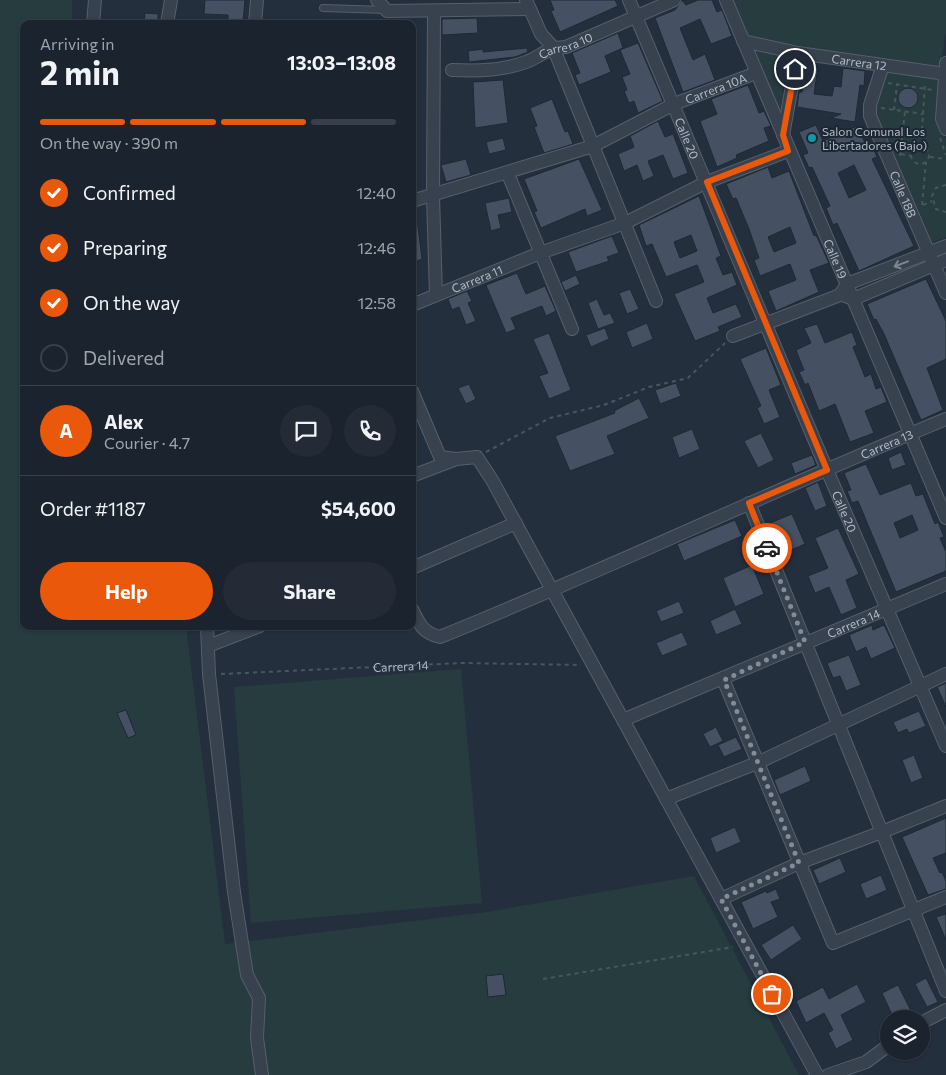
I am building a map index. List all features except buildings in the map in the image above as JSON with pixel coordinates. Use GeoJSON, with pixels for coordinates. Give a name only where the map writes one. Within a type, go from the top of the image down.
{"type":"FeatureCollection","features":[{"type":"Feature","properties":{"kind":"street"},"geometry":{"type":"LineString","coordinates":[[93,20],[95,0]]}},
{"type":"Feature","properties":{"kind":"street"},"geometry":{"type":"LineString","coordinates":[[168,20],[171,0]]}},
{"type":"Feature","properties":{"kind":"street"},"geometry":{"type":"LineString","coordinates":[[255,20],[256,0]]}},
{"type":"Feature","properties":{"kind":"street"},"geometry":{"type":"LineString","coordinates":[[376,0],[387,10],[434,11],[527,4],[541,34],[553,47],[656,301]]}},
{"type":"Feature","properties":{"kind":"street","name":"Calle 20"},"geometry":{"type":"LineString","coordinates":[[629,0],[827,470],[946,746]]}},
{"type":"Feature","properties":{"kind":"street","name":"Carrera 10"},"geometry":{"type":"LineString","coordinates":[[452,70],[490,72],[527,62],[553,47],[566,47],[674,0]]}},
{"type":"Feature","properties":{"kind":"street","name":"Calle 19"},"geometry":{"type":"LineString","coordinates":[[726,0],[783,135],[844,290]]}},
{"type":"Feature","properties":{"kind":"street"},"geometry":{"type":"LineString","coordinates":[[434,11],[433,196],[436,295]]}},
{"type":"Feature","properties":{"kind":"street","name":"Carrera 12"},"geometry":{"type":"LineString","coordinates":[[744,41],[798,53],[926,71],[945,70]]}},
{"type":"Feature","properties":{"kind":"street"},"geometry":{"type":"LineString","coordinates":[[783,135],[798,53]]}},
{"type":"Feature","properties":{"kind":"street"},"geometry":{"type":"LineString","coordinates":[[870,107],[883,65]]}},
{"type":"Feature","properties":{"kind":"street"},"geometry":{"type":"LineString","coordinates":[[945,70],[942,119],[946,129]]}},
{"type":"Feature","properties":{"kind":"street","name":"Carrera 10A"},"geometry":{"type":"LineString","coordinates":[[508,174],[593,146],[674,104],[756,73]]}},
{"type":"Feature","properties":{"kind":"street","name":"Calle 18B"},"geometry":{"type":"LineString","coordinates":[[870,107],[870,116],[897,178],[919,228],[937,260],[946,293]]}},
{"type":"Feature","properties":{"kind":"street"},"geometry":{"type":"LineString","coordinates":[[707,182],[788,151]]}},
{"type":"Feature","properties":{"kind":"street"},"geometry":{"type":"LineString","coordinates":[[416,200],[508,174],[572,329]]}},
{"type":"Feature","properties":{"kind":"street","name":"Carrera 11"},"geometry":{"type":"LineString","coordinates":[[416,303],[540,253],[625,223],[707,182]]}},
{"type":"Feature","properties":{"kind":"street"},"geometry":{"type":"LineString","coordinates":[[853,299],[937,260],[946,246]]}},
{"type":"Feature","properties":{"kind":"street"},"geometry":{"type":"LineString","coordinates":[[733,336],[766,325],[844,290],[937,260]]}},
{"type":"Feature","properties":{"kind":"street"},"geometry":{"type":"LineString","coordinates":[[844,290],[853,299],[946,518]]}},
{"type":"Feature","properties":{"kind":"street"},"geometry":{"type":"LineString","coordinates":[[416,400],[440,457],[456,459],[477,457],[516,523],[817,1075]]}},
{"type":"Feature","properties":{"kind":"street","name":"Carrera 13"},"geometry":{"type":"LineString","coordinates":[[416,618],[420,627],[430,634],[440,636],[553,591],[749,503],[946,419]]}},
{"type":"Feature","properties":{"kind":"street"},"geometry":{"type":"LineString","coordinates":[[416,474],[456,459]]}},
{"type":"Feature","properties":{"kind":"street"},"geometry":{"type":"LineString","coordinates":[[749,503],[946,991]]}},
{"type":"Feature","properties":{"kind":"street"},"geometry":{"type":"LineString","coordinates":[[416,566],[516,523]]}},
{"type":"Feature","properties":{"kind":"street","name":"Carrera 14"},"geometry":{"type":"LineString","coordinates":[[623,720],[724,680],[805,642],[946,584]]}},
{"type":"Feature","properties":{"kind":"street"},"geometry":{"type":"LineString","coordinates":[[207,630],[209,674],[234,892],[246,975],[259,998],[257,1038],[262,1075]]}},
{"type":"Feature","properties":{"kind":"street"},"geometry":{"type":"LineString","coordinates":[[208,646],[250,630]]}},
{"type":"Feature","properties":{"kind":"street"},"geometry":{"type":"LineString","coordinates":[[666,799],[757,763],[946,674]]}},
{"type":"Feature","properties":{"kind":"street"},"geometry":{"type":"LineString","coordinates":[[724,680],[833,943],[946,898]]}},
{"type":"Feature","properties":{"kind":"street"},"geometry":{"type":"LineString","coordinates":[[721,899],[799,863],[946,806]]}},
{"type":"Feature","properties":{"kind":"street"},"geometry":{"type":"LineString","coordinates":[[930,1018],[946,1010]]}},
{"type":"Feature","properties":{"kind":"street"},"geometry":{"type":"LineString","coordinates":[[828,1075],[866,1062],[880,1052]]}},
{"type":"Feature","properties":{"kind":"lane"},"geometry":{"type":"LineString","coordinates":[[323,8],[387,10]]}},
{"type":"Feature","properties":{"kind":"path"},"geometry":{"type":"LineString","coordinates":[[921,146],[926,71]]}},
{"type":"Feature","properties":{"kind":"path"},"geometry":{"type":"LineString","coordinates":[[877,82],[943,92]]}},
{"type":"Feature","properties":{"kind":"path"},"geometry":{"type":"LineString","coordinates":[[894,110],[897,85]]}},
{"type":"Feature","properties":{"kind":"path"},"geometry":{"type":"LineString","coordinates":[[870,107],[923,114]]}},
{"type":"Feature","properties":{"kind":"path"},"geometry":{"type":"LineString","coordinates":[[897,178],[904,112]]}},
{"type":"Feature","properties":{"kind":"path"},"geometry":{"type":"LineString","coordinates":[[900,153],[911,156],[916,163],[921,164],[930,157],[929,151],[921,146],[915,147],[911,156]]}},
{"type":"Feature","properties":{"kind":"path"},"geometry":{"type":"LineString","coordinates":[[930,157],[946,159]]}},
{"type":"Feature","properties":{"kind":"path"},"geometry":{"type":"LineString","coordinates":[[919,228],[926,162]]}},
{"type":"Feature","properties":{"kind":"path"},"geometry":{"type":"LineString","coordinates":[[922,206],[932,200],[936,188],[946,185]]}},
{"type":"Feature","properties":{"kind":"path"},"geometry":{"type":"LineString","coordinates":[[932,200],[936,208],[946,212]]}},
{"type":"Feature","properties":{"kind":"path"},"geometry":{"type":"LineString","coordinates":[[477,457],[550,418],[604,405],[649,387],[688,378],[733,336]]}},
{"type":"Feature","properties":{"kind":"path","name":"Carrera 14"},"geometry":{"type":"LineString","coordinates":[[209,674],[462,663],[593,665]]}},
{"type":"Feature","properties":{"kind":"path"},"geometry":{"type":"LineString","coordinates":[[543,979],[746,945]]}},
{"type":"Feature","properties":{"kind":"green space"},"geometry":{"type":"Polygon","coordinates":[[[0,0],[72,0],[72,20],[20,20],[20,630],[186,630],[225,944],[487,912],[694,876],[799,1075],[0,1075],[0,0]]]}},
{"type":"Feature","properties":{"kind":"green space"},"geometry":{"type":"Polygon","coordinates":[[[731,0],[946,0],[946,31],[940,69],[747,38],[731,0]]]}},
{"type":"Feature","properties":{"kind":"green space"},"geometry":{"type":"Polygon","coordinates":[[[751,47],[789,53],[779,116],[751,47]]]}},
{"type":"Feature","properties":{"kind":"green space"},"geometry":{"type":"Polygon","coordinates":[[[885,71],[940,76],[938,120],[946,140],[946,237],[930,244],[873,114],[885,71]]]}},
{"type":"Feature","properties":{"kind":"green space"},"geometry":{"type":"Polygon","coordinates":[[[461,669],[482,903],[251,923],[234,687],[461,669]]]}},
{"type":"Feature","properties":{"kind":"way so far"},"geometry":{"type":"LineString","coordinates":[[767,548],[805,642],[724,680],[799,863],[721,899],[772,994]]}},
{"type":"Feature","properties":{"kind":"place","name":"Salon Comunal Los Libertadores (Bajo)"},"geometry":{"type":"Point","coordinates":[812,138]}},
{"type":"Feature","properties":{"kind":"route"},"geometry":{"type":"LineString","coordinates":[[767,548],[749,503],[827,470],[707,182],[788,151],[783,135],[795,69]]}}]}
